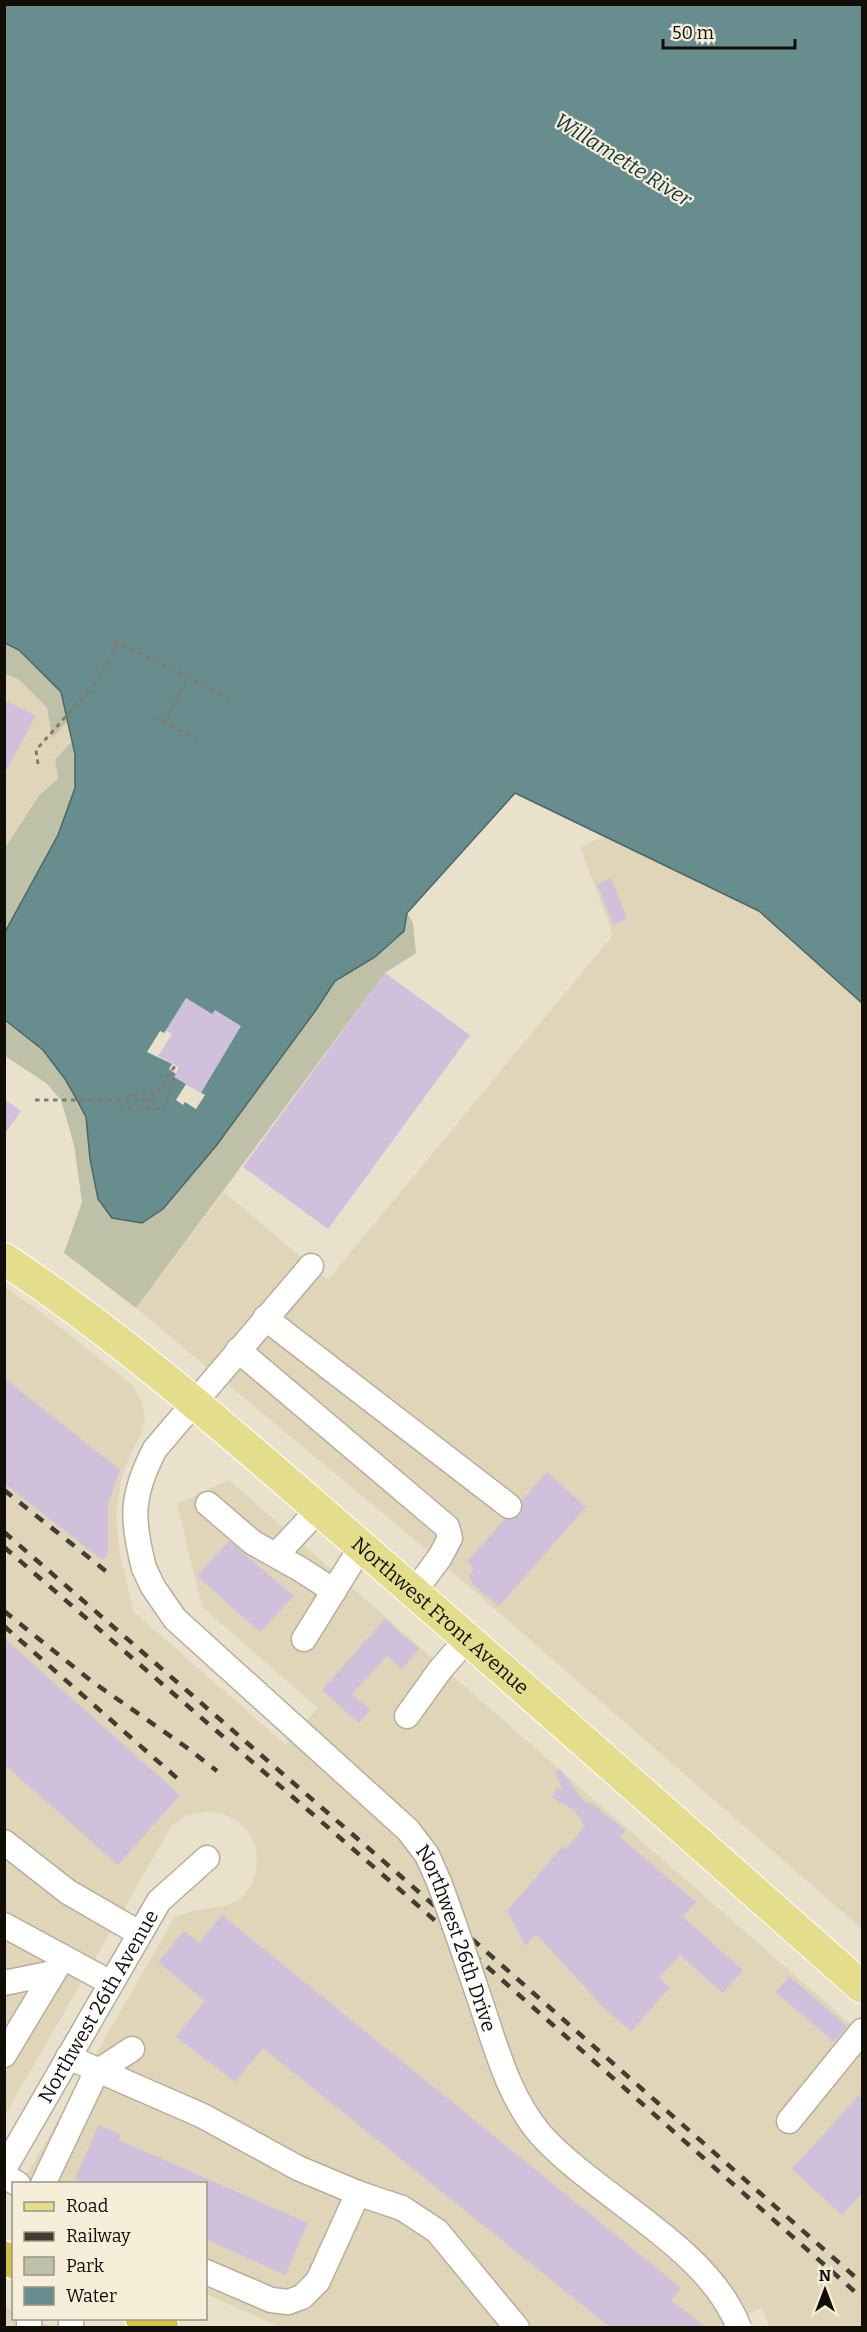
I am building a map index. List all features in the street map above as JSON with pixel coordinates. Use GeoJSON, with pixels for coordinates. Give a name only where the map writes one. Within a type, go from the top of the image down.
{"type":"FeatureCollection","features":[{"type":"Feature","properties":{"kind":"highway"},"geometry":{"type":"LineString","coordinates":[[143,2320],[162,2328]]}},
{"type":"Feature","properties":{"kind":"main road","name":"Northwest Front Avenue"},"geometry":{"type":"LineString","coordinates":[[4,1259],[114,1337],[195,1402],[862,1987]]}},
{"type":"Feature","properties":{"kind":"street"},"geometry":{"type":"LineString","coordinates":[[195,1402],[311,1266]]}},
{"type":"Feature","properties":{"kind":"street"},"geometry":{"type":"LineString","coordinates":[[265,1318],[509,1506]]}},
{"type":"Feature","properties":{"kind":"street"},"geometry":{"type":"LineString","coordinates":[[238,1350],[447,1527],[450,1538],[414,1592]]}},
{"type":"Feature","properties":{"kind":"street","name":"Northwest 26th Drive"},"geometry":{"type":"LineString","coordinates":[[195,1402],[154,1449],[141,1475],[135,1509],[137,1540],[144,1568],[153,1587],[175,1619],[408,1830],[427,1856],[439,1881],[505,2072],[526,2115],[562,2156],[697,2265],[718,2290],[739,2328]]}},
{"type":"Feature","properties":{"kind":"street"},"geometry":{"type":"LineString","coordinates":[[208,1504],[252,1542],[334,1591]]}},
{"type":"Feature","properties":{"kind":"street"},"geometry":{"type":"LineString","coordinates":[[276,1555],[318,1510]]}},
{"type":"Feature","properties":{"kind":"street"},"geometry":{"type":"LineString","coordinates":[[304,1639],[361,1547]]}},
{"type":"Feature","properties":{"kind":"street"},"geometry":{"type":"LineString","coordinates":[[407,1716],[440,1670],[467,1639]]}},
{"type":"Feature","properties":{"kind":"street"},"geometry":{"type":"LineString","coordinates":[[4,1842],[68,1892],[139,1933]]}},
{"type":"Feature","properties":{"kind":"street","name":"Northwest 26th Avenue"},"geometry":{"type":"LineString","coordinates":[[4,2169],[159,1900],[207,1857]]}},
{"type":"Feature","properties":{"kind":"street"},"geometry":{"type":"LineString","coordinates":[[4,1925],[58,1965],[111,1983]]}},
{"type":"Feature","properties":{"kind":"street"},"geometry":{"type":"LineString","coordinates":[[4,1983],[50,1972],[58,1965]]}},
{"type":"Feature","properties":{"kind":"street"},"geometry":{"type":"LineString","coordinates":[[4,2055],[58,1965]]}},
{"type":"Feature","properties":{"kind":"street"},"geometry":{"type":"LineString","coordinates":[[789,2121],[862,2031]]}},
{"type":"Feature","properties":{"kind":"street"},"geometry":{"type":"LineString","coordinates":[[44,2182],[94,2077],[100,2070],[132,2049]]}},
{"type":"Feature","properties":{"kind":"street"},"geometry":{"type":"LineString","coordinates":[[68,2057],[203,2116],[298,2168],[402,2208],[437,2231],[518,2328]]}},
{"type":"Feature","properties":{"kind":"street"},"geometry":{"type":"LineString","coordinates":[[207,2272],[271,2300],[288,2302],[302,2297],[318,2281],[358,2193]]}},
{"type":"Feature","properties":{"kind":"path"},"geometry":{"type":"LineString","coordinates":[[114,641],[188,676],[228,699]]}},
{"type":"Feature","properties":{"kind":"path"},"geometry":{"type":"LineString","coordinates":[[38,764],[36,750],[99,680],[119,644]]}},
{"type":"Feature","properties":{"kind":"path"},"geometry":{"type":"LineString","coordinates":[[164,723],[188,676]]}},
{"type":"Feature","properties":{"kind":"path"},"geometry":{"type":"LineString","coordinates":[[154,718],[200,740]]}},
{"type":"Feature","properties":{"kind":"path"},"geometry":{"type":"LineString","coordinates":[[35,1100],[152,1100],[175,1066]]}},
{"type":"Feature","properties":{"kind":"path"},"geometry":{"type":"LineString","coordinates":[[119,1110],[164,1108],[174,1077]]}},
{"type":"Feature","properties":{"kind":"path"},"geometry":{"type":"LineString","coordinates":[[128,1100],[128,1095],[155,1095]]}},
{"type":"Feature","properties":{"kind":"shaded area"},"geometry":{"type":"Polygon","coordinates":[[[572,639],[862,887],[862,1929],[427,1550],[136,1308],[224,1192],[328,1280],[613,935],[580,847],[604,836],[515,793],[407,913],[572,639]]]}},
{"type":"Feature","properties":{"kind":"shaded area"},"geometry":{"type":"Polygon","coordinates":[[[5,674],[18,679],[47,708],[52,738],[104,682],[116,692],[55,758],[58,779],[38,795],[5,848],[5,674]]]}},
{"type":"Feature","properties":{"kind":"shaded area"},"geometry":{"type":"Polygon","coordinates":[[[5,1287],[46,1316],[133,1386],[142,1402],[145,1418],[142,1432],[130,1455],[121,1481],[116,1517],[120,1555],[134,1612],[286,1745],[318,1708],[202,1607],[177,1504],[229,1480],[862,2034],[862,2327],[769,2327],[762,2308],[713,2328],[280,2327],[207,2294],[207,2182],[23,2182],[174,1918],[192,1911],[229,1905],[241,1898],[251,1886],[256,1871],[255,1845],[248,1831],[237,1821],[223,1814],[207,1812],[187,1815],[172,1825],[5,2115],[5,1287]]]}},
{"type":"Feature","properties":{"kind":"shaded area"},"geometry":{"type":"Polygon","coordinates":[[[4,2307],[12,2311],[12,2320],[34,2320],[52,2327],[5,2327],[4,2307]]]}},
{"type":"Feature","properties":{"kind":"green space"},"geometry":{"type":"Polygon","coordinates":[[[4,588],[42,607],[252,1049],[407,913],[413,923],[416,953],[385,973],[136,1308],[64,1253],[82,1202],[74,1145],[61,1100],[46,1083],[5,1056],[5,848],[39,795],[58,779],[55,759],[72,741],[67,722],[52,738],[47,708],[18,679],[5,674],[4,588]]]}},
{"type":"Feature","properties":{"kind":"water","name":"Willamette River"},"geometry":{"type":"Polygon","coordinates":[[[4,5],[862,5],[862,1003],[759,911],[515,793],[407,913],[404,931],[375,957],[335,981],[216,1146],[163,1209],[142,1223],[112,1218],[98,1199],[90,1159],[86,1117],[77,1100],[65,1079],[43,1050],[5,1020],[5,932],[58,835],[75,788],[75,754],[61,692],[19,650],[5,643],[4,5]]]}},
{"type":"Feature","properties":{"kind":"pier"},"geometry":{"type":"Polygon","coordinates":[[[166,1030],[185,1042],[196,1040],[176,1074],[169,1069],[172,1064],[147,1052],[160,1031],[164,1033],[166,1030]]]}},
{"type":"Feature","properties":{"kind":"pier"},"geometry":{"type":"Polygon","coordinates":[[[186,1084],[205,1095],[196,1109],[185,1102],[183,1105],[176,1100],[186,1084]]]}},
{"type":"Feature","properties":{"kind":"building"},"geometry":{"type":"Polygon","coordinates":[[[4,700],[36,716],[4,775],[4,700]]]}},
{"type":"Feature","properties":{"kind":"building"},"geometry":{"type":"Polygon","coordinates":[[[611,878],[627,919],[613,924],[597,884],[611,878]]]}},
{"type":"Feature","properties":{"kind":"building"},"geometry":{"type":"Polygon","coordinates":[[[385,973],[470,1035],[328,1229],[243,1167],[385,973]]]}},
{"type":"Feature","properties":{"kind":"building"},"geometry":{"type":"Polygon","coordinates":[[[186,998],[212,1014],[215,1010],[241,1026],[201,1093],[174,1077],[180,1068],[158,1056],[172,1034],[166,1030],[186,998]]]}},
{"type":"Feature","properties":{"kind":"building"},"geometry":{"type":"Polygon","coordinates":[[[4,1099],[21,1111],[4,1135],[4,1099]]]}},
{"type":"Feature","properties":{"kind":"building"},"geometry":{"type":"Polygon","coordinates":[[[4,1378],[120,1470],[108,1504],[108,1554],[102,1560],[4,1483],[4,1378]]]}},
{"type":"Feature","properties":{"kind":"building"},"geometry":{"type":"Polygon","coordinates":[[[547,1472],[586,1507],[499,1606],[473,1585],[469,1576],[474,1568],[467,1562],[505,1519],[514,1519],[520,1515],[523,1508],[522,1500],[547,1472]]]}},
{"type":"Feature","properties":{"kind":"building"},"geometry":{"type":"Polygon","coordinates":[[[229,1541],[294,1596],[260,1632],[197,1576],[229,1541]]]}},
{"type":"Feature","properties":{"kind":"building"},"geometry":{"type":"Polygon","coordinates":[[[385,1619],[419,1649],[402,1669],[387,1656],[352,1694],[370,1710],[359,1723],[322,1690],[385,1619]]]}},
{"type":"Feature","properties":{"kind":"building"},"geometry":{"type":"Polygon","coordinates":[[[4,1638],[180,1795],[118,1865],[4,1764],[4,1638]]]}},
{"type":"Feature","properties":{"kind":"building"},"geometry":{"type":"Polygon","coordinates":[[[560,1769],[583,1801],[594,1805],[626,1831],[620,1837],[696,1902],[683,1917],[743,1970],[723,1993],[680,1955],[659,1978],[670,1987],[631,2032],[603,2007],[536,1934],[526,1946],[507,1911],[563,1846],[566,1849],[585,1826],[574,1810],[552,1798],[557,1788],[563,1791],[555,1772],[560,1769]]]}},
{"type":"Feature","properties":{"kind":"building"},"geometry":{"type":"Polygon","coordinates":[[[222,1915],[681,2288],[671,2300],[707,2328],[611,2328],[263,2048],[235,2082],[176,2037],[205,2001],[158,1962],[184,1931],[199,1943],[222,1915]]]}},
{"type":"Feature","properties":{"kind":"building"},"geometry":{"type":"Polygon","coordinates":[[[789,1976],[847,2026],[834,2042],[776,1992],[789,1976]]]}},
{"type":"Feature","properties":{"kind":"building"},"geometry":{"type":"Polygon","coordinates":[[[862,2092],[862,2193],[842,2215],[792,2169],[862,2092]]]}},
{"type":"Feature","properties":{"kind":"building"},"geometry":{"type":"Polygon","coordinates":[[[99,2125],[121,2135],[119,2140],[308,2223],[285,2275],[207,2239],[207,2182],[83,2182],[75,2178],[99,2125]]]}},
{"type":"Feature","properties":{"kind":"railway"},"geometry":{"type":"LineString","coordinates":[[4,1490],[112,1576]]}},
{"type":"Feature","properties":{"kind":"railway"},"geometry":{"type":"LineString","coordinates":[[4,1532],[404,1879],[862,2283]]}},
{"type":"Feature","properties":{"kind":"railway"},"geometry":{"type":"LineString","coordinates":[[4,1547],[398,1888],[862,2298]]}},
{"type":"Feature","properties":{"kind":"railway"},"geometry":{"type":"LineString","coordinates":[[4,1611],[90,1680],[217,1771]]}},
{"type":"Feature","properties":{"kind":"railway"},"geometry":{"type":"LineString","coordinates":[[4,1626],[178,1779]]}}]}
